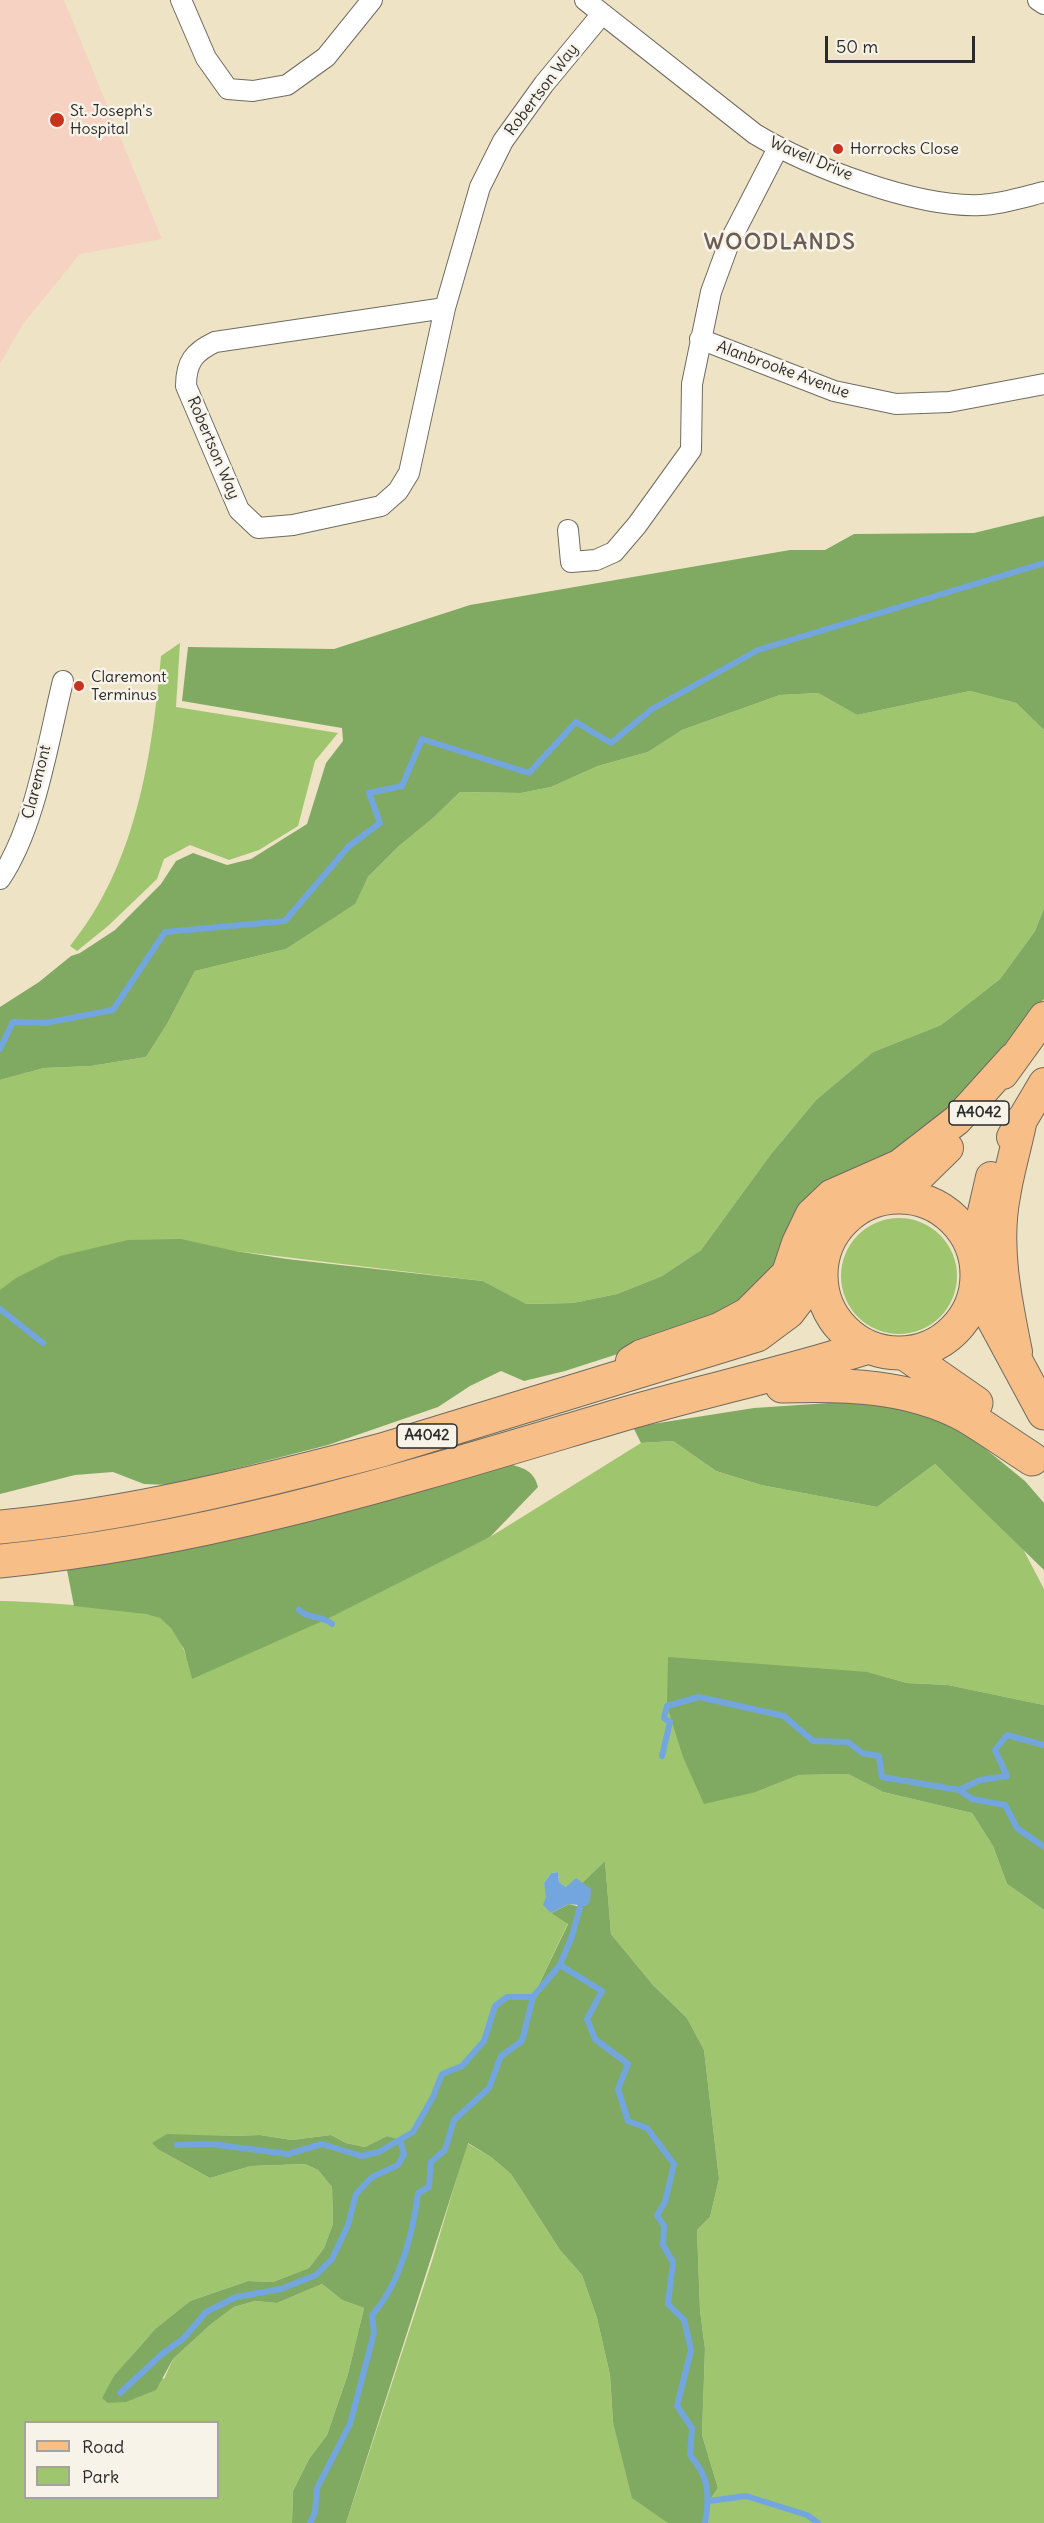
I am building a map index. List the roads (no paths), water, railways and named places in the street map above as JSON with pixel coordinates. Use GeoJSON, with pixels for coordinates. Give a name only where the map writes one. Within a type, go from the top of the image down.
{"type":"FeatureCollection","features":[{"type":"Feature","properties":{"kind":"highway"},"geometry":{"type":"LineString","coordinates":[[898,1196],[923,1200],[945,1211],[963,1229],[974,1251],[977,1269],[976,1287],[968,1312],[951,1333],[929,1347],[904,1353],[885,1352],[868,1347],[847,1334],[831,1315],[822,1293],[820,1269],[826,1246],[837,1226],[855,1210],[875,1200],[898,1196]]}},
{"type":"Feature","properties":{"kind":"highway","name":"A4042"},"geometry":{"type":"LineString","coordinates":[[0,1527],[111,1512],[326,1465],[382,1450],[757,1335],[788,1312],[820,1269]]}},
{"type":"Feature","properties":{"kind":"highway"},"geometry":{"type":"LineString","coordinates":[[976,1287],[1044,1413]]}},
{"type":"Feature","properties":{"kind":"highway","name":"A4042"},"geometry":{"type":"LineString","coordinates":[[0,1561],[90,1551],[202,1530],[393,1483],[683,1397],[798,1369],[868,1347]]}},
{"type":"Feature","properties":{"kind":"highway","name":"A4042"},"geometry":{"type":"LineString","coordinates":[[904,1353],[986,1410],[1038,1466]]}},
{"type":"Feature","properties":{"kind":"highway","name":"A4042"},"geometry":{"type":"LineString","coordinates":[[723,1388],[844,1384],[910,1394],[965,1416],[1038,1466]]}},
{"type":"Feature","properties":{"kind":"main road","name":"A4042"},"geometry":{"type":"LineString","coordinates":[[898,1196],[971,1125],[1013,1058],[1044,1017]]}},
{"type":"Feature","properties":{"kind":"main road"},"geometry":{"type":"LineString","coordinates":[[595,1384],[641,1355],[719,1328],[747,1313],[787,1273],[797,1243],[811,1214],[831,1195],[899,1165],[957,1120],[1013,1058]]}},
{"type":"Feature","properties":{"kind":"main road","name":"A4042"},"geometry":{"type":"LineString","coordinates":[[974,1251],[992,1175],[1044,1083]]}},
{"type":"Feature","properties":{"kind":"main road"},"geometry":{"type":"LineString","coordinates":[[1020,1367],[1007,1302],[1001,1232],[1005,1196],[1022,1119]]}},
{"type":"Feature","properties":{"kind":"street"},"geometry":{"type":"LineString","coordinates":[[181,0],[206,58],[228,89],[253,91],[288,85],[326,57],[372,0]]}},
{"type":"Feature","properties":{"kind":"street","name":"Wavell Drive"},"geometry":{"type":"LineString","coordinates":[[585,0],[755,134],[778,148],[902,195],[955,205],[983,205],[1044,192]]}},
{"type":"Feature","properties":{"kind":"street"},"geometry":{"type":"LineString","coordinates":[[1038,0],[1044,4]]}},
{"type":"Feature","properties":{"kind":"street","name":"Robertson Way"},"geometry":{"type":"LineString","coordinates":[[445,308],[215,342],[201,348],[190,359],[186,373],[186,386],[239,510],[249,521],[258,528],[293,525],[381,506],[398,491],[409,473],[445,308],[480,187],[503,141],[544,84],[602,14]]}},
{"type":"Feature","properties":{"kind":"street"},"geometry":{"type":"LineString","coordinates":[[568,531],[571,561],[596,560],[614,552],[637,525],[691,450],[692,384],[711,292],[729,243],[778,148]]}},
{"type":"Feature","properties":{"kind":"street","name":"Alanbrooke Avenue"},"geometry":{"type":"LineString","coordinates":[[700,339],[834,391],[896,404],[949,402],[1044,384]]}},
{"type":"Feature","properties":{"kind":"street","name":"Claremont"},"geometry":{"type":"LineString","coordinates":[[0,879],[11,864],[24,836],[63,681]]}},
{"type":"Feature","properties":{"kind":"water"},"geometry":{"type":"Polygon","coordinates":[[[558,1872],[559,1882],[566,1887],[576,1878],[591,1889],[590,1902],[586,1906],[569,1904],[551,1913],[543,1905],[546,1897],[544,1883],[551,1873],[558,1872]]]}},
{"type":"Feature","properties":{"kind":"waterway"},"geometry":{"type":"LineString","coordinates":[[0,1049],[13,1022],[45,1023],[113,1010],[165,932],[285,921],[349,846],[380,823],[369,793],[402,786],[422,739],[529,773],[576,722],[611,743],[652,709],[758,650],[1044,563]]}},
{"type":"Feature","properties":{"kind":"waterway"},"geometry":{"type":"LineString","coordinates":[[0,1309],[43,1343]]}},
{"type":"Feature","properties":{"kind":"waterway"},"geometry":{"type":"LineString","coordinates":[[299,1610],[332,1624]]}},
{"type":"Feature","properties":{"kind":"waterway"},"geometry":{"type":"LineString","coordinates":[[662,1756],[670,1722],[664,1718],[667,1706],[699,1697],[784,1716],[813,1741],[848,1742],[862,1753],[879,1756],[882,1777],[959,1790],[980,1780],[1007,1776],[995,1750],[1007,1735],[1044,1745]]}},
{"type":"Feature","properties":{"kind":"waterway"},"geometry":{"type":"LineString","coordinates":[[959,1790],[972,1799],[1005,1805],[1017,1828],[1044,1847]]}},
{"type":"Feature","properties":{"kind":"waterway"},"geometry":{"type":"LineString","coordinates":[[310,2523],[315,2512],[317,2488],[350,2424],[374,2333],[372,2315],[398,2273],[409,2241],[418,2193],[429,2187],[431,2162],[445,2150],[454,2120],[489,2088],[501,2056],[522,2041],[533,1997],[560,1965],[572,1936],[580,1907]]}},
{"type":"Feature","properties":{"kind":"waterway"},"geometry":{"type":"LineString","coordinates":[[560,1965],[602,1991],[587,2019],[595,2039],[628,2064],[618,2089],[628,2121],[647,2128],[674,2164],[665,2202],[657,2215],[664,2226],[663,2245],[673,2262],[668,2304],[684,2320],[691,2350],[677,2406],[692,2428],[690,2455],[701,2471],[706,2486],[705,2523]]}},
{"type":"Feature","properties":{"kind":"waterway"},"geometry":{"type":"LineString","coordinates":[[177,2145],[211,2144],[288,2154],[322,2144],[361,2156],[379,2152],[413,2132],[433,2097],[442,2074],[462,2066],[484,2041],[495,2006],[507,1997],[533,1997]]}},
{"type":"Feature","properties":{"kind":"waterway"},"geometry":{"type":"LineString","coordinates":[[120,2393],[162,2354],[184,2338],[206,2312],[236,2297],[281,2289],[316,2275],[332,2259],[348,2225],[356,2194],[372,2177],[398,2165],[404,2154],[400,2140]]}},
{"type":"Feature","properties":{"kind":"waterway"},"geometry":{"type":"LineString","coordinates":[[709,2501],[746,2496],[807,2515],[818,2523]]}},
{"type":"Feature","properties":{"kind":"place","name":"St. Joseph's Hospital"},"geometry":{"type":"Point","coordinates":[57,120]}},
{"type":"Feature","properties":{"kind":"place","name":"Horrocks Close"},"geometry":{"type":"Point","coordinates":[838,149]}},
{"type":"Feature","properties":{"kind":"place","name":"Claremont Terminus"},"geometry":{"type":"Point","coordinates":[79,686]}},
{"type":"Feature","properties":{"kind":"district","name":"WOODLANDS"},"geometry":{"type":"Point","coordinates":[780,243]}}]}
